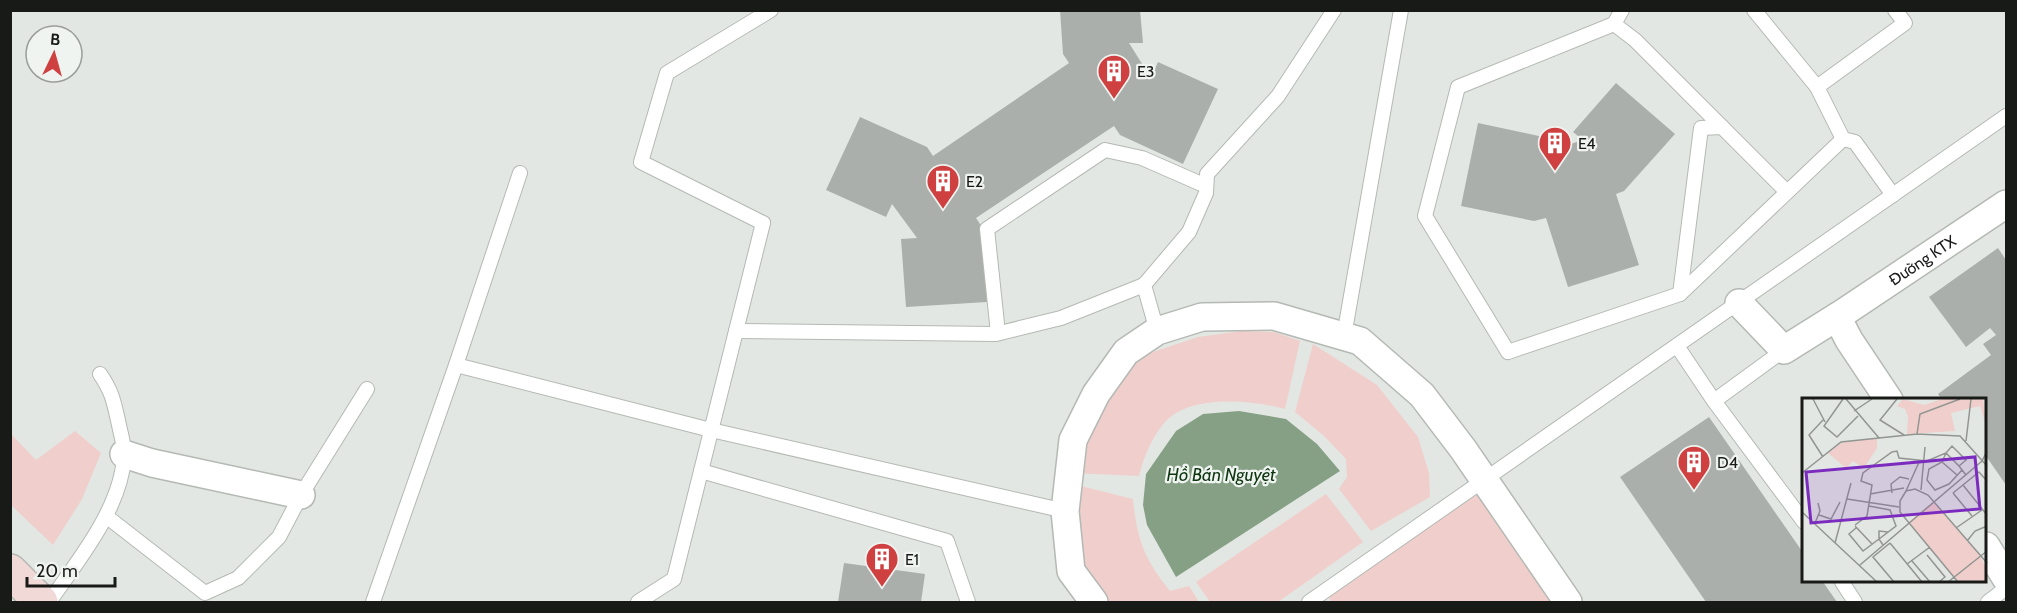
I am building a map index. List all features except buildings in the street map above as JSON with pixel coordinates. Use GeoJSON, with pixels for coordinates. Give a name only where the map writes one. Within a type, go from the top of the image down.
{"type":"FeatureCollection","features":[{"type":"Feature","properties":{"kind":"street","name":"Đường KTX"},"geometry":{"type":"LineString","coordinates":[[1784,350],[2007,204]]}},
{"type":"Feature","properties":{"kind":"street"},"geometry":{"type":"LineString","coordinates":[[1739,303],[1784,350]]}},
{"type":"Feature","properties":{"kind":"street"},"geometry":{"type":"LineString","coordinates":[[1094,603],[1071,571],[1065,511],[1073,440],[1096,394],[1126,352],[1157,331],[1202,317],[1274,316],[1360,340],[1422,395],[1485,481],[1569,603]]}},
{"type":"Feature","properties":{"kind":"street"},"geometry":{"type":"LineString","coordinates":[[1837,316],[1849,340],[1887,398]]}},
{"type":"Feature","properties":{"kind":"street"},"geometry":{"type":"LineString","coordinates":[[124,454],[152,463],[301,495]]}},
{"type":"Feature","properties":{"kind":"street"},"geometry":{"type":"LineString","coordinates":[[1987,548],[2007,578]]}},
{"type":"Feature","properties":{"kind":"street"},"geometry":{"type":"LineString","coordinates":[[10,571],[41,603]]}},
{"type":"Feature","properties":{"kind":"lane"},"geometry":{"type":"LineString","coordinates":[[638,603],[674,579],[763,223],[641,162],[667,73],[771,10]]}},
{"type":"Feature","properties":{"kind":"lane"},"geometry":{"type":"LineString","coordinates":[[736,331],[998,333],[1061,318],[1144,285],[1189,232],[1206,193],[1207,174],[1278,96],[1334,10]]}},
{"type":"Feature","properties":{"kind":"lane"},"geometry":{"type":"LineString","coordinates":[[1344,336],[1401,10]]}},
{"type":"Feature","properties":{"kind":"lane"},"geometry":{"type":"LineString","coordinates":[[1622,10],[1614,24],[1458,87],[1425,216],[1508,352],[1680,294],[1843,139]]}},
{"type":"Feature","properties":{"kind":"lane"},"geometry":{"type":"LineString","coordinates":[[1754,10],[1817,87],[1843,139]]}},
{"type":"Feature","properties":{"kind":"lane"},"geometry":{"type":"LineString","coordinates":[[1817,87],[1905,23],[1895,10]]}},
{"type":"Feature","properties":{"kind":"lane"},"geometry":{"type":"LineString","coordinates":[[1614,24],[1635,40],[1786,191]]}},
{"type":"Feature","properties":{"kind":"lane"},"geometry":{"type":"LineString","coordinates":[[1309,603],[2007,116]]}},
{"type":"Feature","properties":{"kind":"lane"},"geometry":{"type":"LineString","coordinates":[[1680,294],[1701,128],[1722,127]]}},
{"type":"Feature","properties":{"kind":"lane"},"geometry":{"type":"LineString","coordinates":[[1843,139],[1856,142],[1893,195]]}},
{"type":"Feature","properties":{"kind":"lane"},"geometry":{"type":"LineString","coordinates":[[998,333],[987,230],[1106,150],[1142,158],[1206,186]]}},
{"type":"Feature","properties":{"kind":"lane"},"geometry":{"type":"LineString","coordinates":[[373,603],[520,173]]}},
{"type":"Feature","properties":{"kind":"lane"},"geometry":{"type":"LineString","coordinates":[[1144,285],[1157,331]]}},
{"type":"Feature","properties":{"kind":"lane"},"geometry":{"type":"LineString","coordinates":[[1677,346],[1714,401],[1802,519]]}},
{"type":"Feature","properties":{"kind":"lane"},"geometry":{"type":"LineString","coordinates":[[1714,401],[1784,350]]}},
{"type":"Feature","properties":{"kind":"lane"},"geometry":{"type":"LineString","coordinates":[[456,365],[711,430],[1065,511]]}},
{"type":"Feature","properties":{"kind":"lane"},"geometry":{"type":"LineString","coordinates":[[49,603],[97,533],[106,516],[123,470],[124,454],[112,391],[100,374]]}},
{"type":"Feature","properties":{"kind":"lane"},"geometry":{"type":"LineString","coordinates":[[106,516],[205,593],[238,578],[279,537],[301,495],[367,389]]}},
{"type":"Feature","properties":{"kind":"lane"},"geometry":{"type":"LineString","coordinates":[[701,471],[946,541],[968,603]]}},
{"type":"Feature","properties":{"kind":"lane"},"geometry":{"type":"LineString","coordinates":[[1843,583],[1855,603]]}},
{"type":"Feature","properties":{"kind":"lane"},"geometry":{"type":"LineString","coordinates":[[1988,603],[2007,588]]}},
{"type":"Feature","properties":{"kind":"shaded area"},"geometry":{"type":"Polygon","coordinates":[[[1242,331],[1274,332],[1300,341],[1285,409],[1240,402],[1206,403],[1190,407],[1176,413],[1160,428],[1149,447],[1139,476],[1071,473],[1113,376],[1153,352],[1198,337],[1242,331]]]}},
{"type":"Feature","properties":{"kind":"shaded area"},"geometry":{"type":"Polygon","coordinates":[[[1313,344],[1377,385],[1418,437],[1429,473],[1430,497],[1371,531],[1339,489],[1347,477],[1346,459],[1324,436],[1295,412],[1313,344]]]}},
{"type":"Feature","properties":{"kind":"shaded area"},"geometry":{"type":"Polygon","coordinates":[[[75,431],[101,453],[82,499],[53,545],[11,505],[11,434],[36,460],[75,431]]]}},
{"type":"Feature","properties":{"kind":"shaded area"},"geometry":{"type":"Polygon","coordinates":[[[1077,485],[1133,499],[1143,548],[1154,569],[1170,591],[1189,586],[1199,602],[1106,602],[1075,558],[1077,485]]]}},
{"type":"Feature","properties":{"kind":"shaded area"},"geometry":{"type":"Polygon","coordinates":[[[1473,489],[1552,602],[1332,602],[1326,594],[1473,489]]]}},
{"type":"Feature","properties":{"kind":"shaded area"},"geometry":{"type":"Polygon","coordinates":[[[1326,494],[1363,542],[1278,602],[1210,602],[1196,582],[1326,494]]]}},
{"type":"Feature","properties":{"kind":"water","name":"Hồ Bán Nguyệt"},"geometry":{"type":"Polygon","coordinates":[[[1239,411],[1286,419],[1317,444],[1340,471],[1176,577],[1147,525],[1143,505],[1146,474],[1176,431],[1203,414],[1239,411]]]}},
{"type":"Feature","properties":{"kind":"place","name":"E3"},"geometry":{"type":"Point","coordinates":[1114,100]}},
{"type":"Feature","properties":{"kind":"place","name":"E4"},"geometry":{"type":"Point","coordinates":[1555,172]}},
{"type":"Feature","properties":{"kind":"place","name":"E2"},"geometry":{"type":"Point","coordinates":[943,210]}},
{"type":"Feature","properties":{"kind":"place","name":"D4"},"geometry":{"type":"Point","coordinates":[1694,491]}},
{"type":"Feature","properties":{"kind":"place","name":"E1"},"geometry":{"type":"Point","coordinates":[882,588]}}]}
